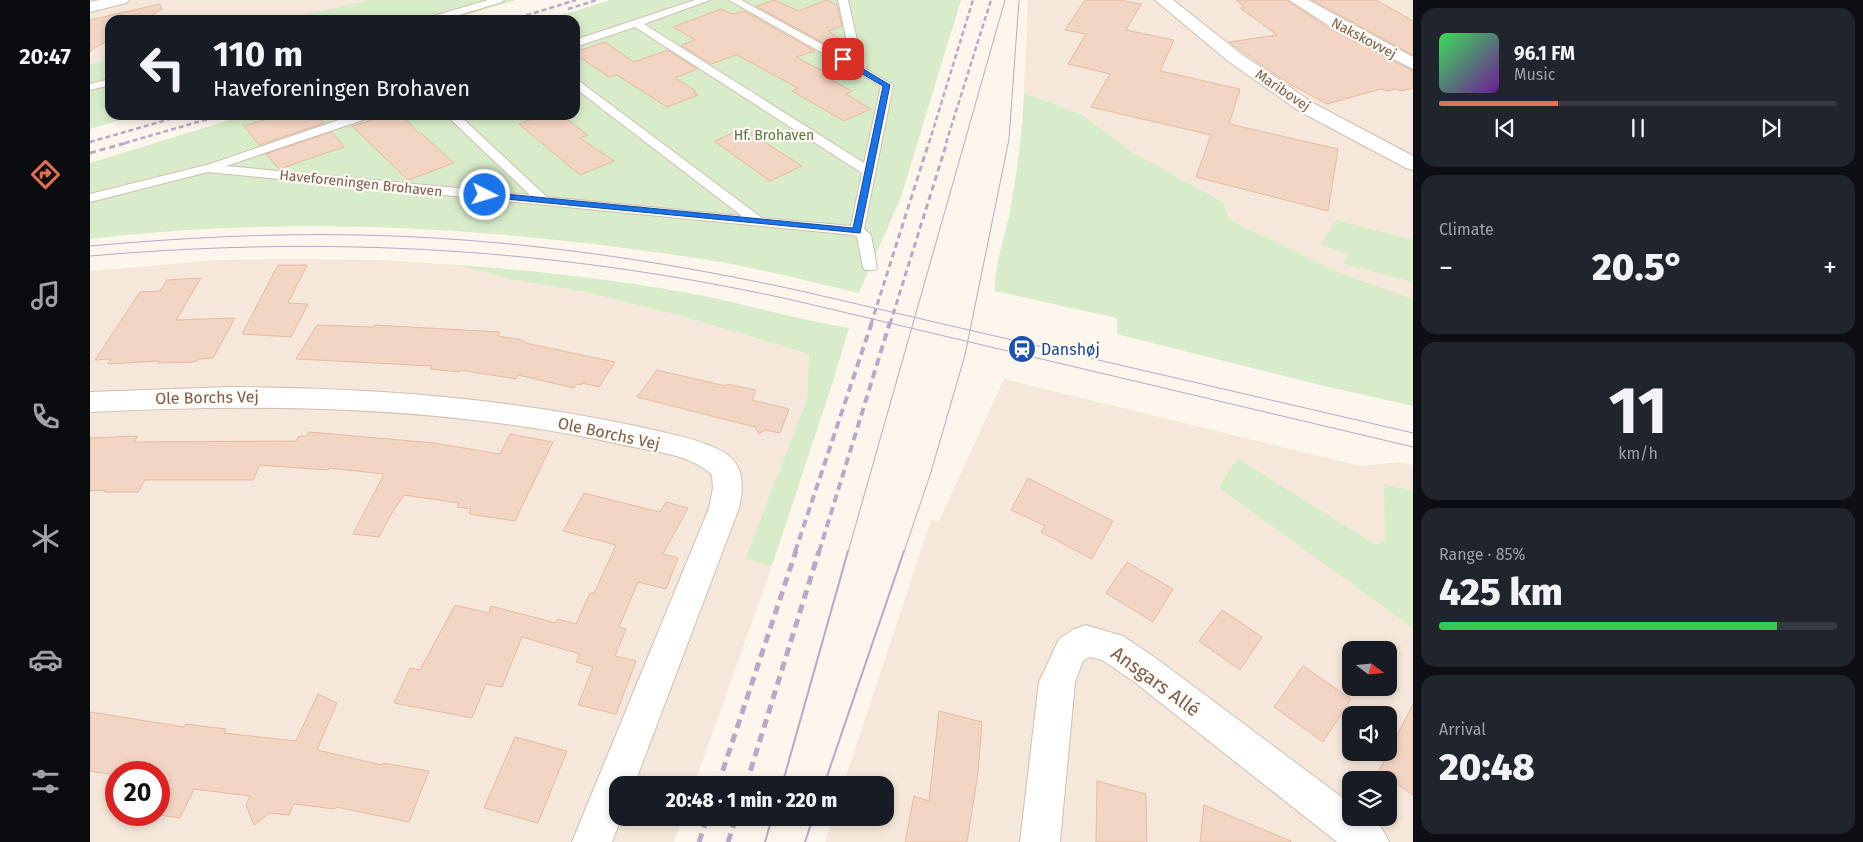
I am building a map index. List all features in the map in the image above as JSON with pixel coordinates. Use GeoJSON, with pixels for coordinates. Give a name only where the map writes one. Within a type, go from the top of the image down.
{"type":"FeatureCollection","features":[{"type":"Feature","properties":{"kind":"street"},"geometry":{"type":"LineString","coordinates":[[90,7],[121,0]]}},
{"type":"Feature","properties":{"kind":"street","name":"Maribovej"},"geometry":{"type":"LineString","coordinates":[[1163,0],[1234,57],[1306,107],[1413,164]]}},
{"type":"Feature","properties":{"kind":"street","name":"Nakskovvej"},"geometry":{"type":"LineString","coordinates":[[1297,0],[1337,24],[1411,61]]}},
{"type":"Feature","properties":{"kind":"street","name":"Ole Borchs Vej"},"geometry":{"type":"LineString","coordinates":[[90,402],[182,397],[271,396],[370,400],[451,407],[535,418],[616,432],[709,458],[723,467],[730,484],[724,508],[592,842]]}},
{"type":"Feature","properties":{"kind":"street","name":"Ansgars Allé"},"geometry":{"type":"LineString","coordinates":[[1040,842],[1057,682],[1071,650],[1086,640],[1111,647],[1145,670],[1369,842]]}},
{"type":"Feature","properties":{"kind":"lane"},"geometry":{"type":"LineString","coordinates":[[448,15],[499,0]]}},
{"type":"Feature","properties":{"kind":"lane"},"geometry":{"type":"LineString","coordinates":[[580,42],[705,0]]}},
{"type":"Feature","properties":{"kind":"lane"},"geometry":{"type":"LineString","coordinates":[[734,0],[887,85],[857,231],[864,235],[870,267]]}},
{"type":"Feature","properties":{"kind":"lane"},"geometry":{"type":"LineString","coordinates":[[843,0],[858,68]]}},
{"type":"Feature","properties":{"kind":"lane"},"geometry":{"type":"LineString","coordinates":[[636,23],[869,172]]}},
{"type":"Feature","properties":{"kind":"lane"},"geometry":{"type":"LineString","coordinates":[[90,87],[105,83]]}},
{"type":"Feature","properties":{"kind":"lane"},"geometry":{"type":"LineString","coordinates":[[580,87],[759,222]]}},
{"type":"Feature","properties":{"kind":"lane","name":"Haveforeningen Brohaven"},"geometry":{"type":"LineString","coordinates":[[90,198],[208,168],[350,120]]}},
{"type":"Feature","properties":{"kind":"lane"},"geometry":{"type":"LineString","coordinates":[[457,120],[544,200]]}},
{"type":"Feature","properties":{"kind":"lane","name":"Haveforeningen Brohaven"},"geometry":{"type":"LineString","coordinates":[[208,168],[857,231]]}},
{"type":"Feature","properties":{"kind":"shaded area"},"geometry":{"type":"Polygon","coordinates":[[[90,0],[369,0],[302,15],[105,15],[105,60],[90,64],[90,0]]]}},
{"type":"Feature","properties":{"kind":"shaded area"},"geometry":{"type":"Polygon","coordinates":[[[1028,0],[1413,0],[1413,299],[1337,272],[1229,219],[1223,202],[1132,152],[1081,114],[1024,93],[1028,0]]]}},
{"type":"Feature","properties":{"kind":"shaded area"},"geometry":{"type":"Polygon","coordinates":[[[218,260],[379,260],[459,265],[515,280],[585,292],[678,315],[809,354],[807,399],[745,559],[772,566],[697,776],[609,776],[609,826],[680,826],[674,842],[90,842],[90,271],[218,260]]]}},
{"type":"Feature","properties":{"kind":"shaded area"},"geometry":{"type":"Polygon","coordinates":[[[1004,379],[1360,466],[1399,462],[1413,465],[1413,842],[825,842],[830,826],[894,826],[894,776],[846,776],[931,520],[939,521],[1004,379]]]}},
{"type":"Feature","properties":{"kind":"green space"},"geometry":{"type":"Polygon","coordinates":[[[369,0],[516,0],[467,15],[302,15],[369,0]]]}},
{"type":"Feature","properties":{"kind":"green space","name":"Hf. Brohaven"},"geometry":{"type":"Polygon","coordinates":[[[610,0],[961,0],[901,197],[859,293],[715,261],[559,240],[481,233],[325,226],[246,227],[168,231],[90,239],[90,163],[230,120],[580,120],[580,15],[562,15],[610,0]]]}},
{"type":"Feature","properties":{"kind":"green space"},"geometry":{"type":"Polygon","coordinates":[[[105,60],[105,120],[120,120],[90,129],[90,64],[105,60]]]}},
{"type":"Feature","properties":{"kind":"green space"},"geometry":{"type":"Polygon","coordinates":[[[1024,93],[1081,114],[1132,152],[1223,202],[1229,219],[1337,272],[1413,299],[1413,406],[1320,385],[1117,334],[1117,318],[995,291],[998,262],[1017,170],[1024,93]]]}},
{"type":"Feature","properties":{"kind":"green space"},"geometry":{"type":"Polygon","coordinates":[[[1336,220],[1413,240],[1413,282],[1344,264],[1347,253],[1321,245],[1336,220]]]}},
{"type":"Feature","properties":{"kind":"green space"},"geometry":{"type":"Polygon","coordinates":[[[459,265],[551,273],[643,285],[704,296],[849,328],[772,566],[745,559],[807,399],[809,354],[678,315],[585,292],[515,280],[459,265]]]}},
{"type":"Feature","properties":{"kind":"green space"},"geometry":{"type":"Polygon","coordinates":[[[1237,458],[1376,545],[1385,540],[1384,484],[1413,491],[1413,628],[1219,488],[1237,458]]]}},
{"type":"Feature","properties":{"kind":"building"},"geometry":{"type":"Polygon","coordinates":[[[775,0],[798,11],[827,0],[837,5],[842,26],[828,31],[844,42],[829,46],[756,6],[775,0]]]}},
{"type":"Feature","properties":{"kind":"building"},"geometry":{"type":"Polygon","coordinates":[[[1085,0],[1120,0],[1141,4],[1126,30],[1174,40],[1160,71],[1240,89],[1229,124],[1338,149],[1328,211],[1196,177],[1211,135],[1091,107],[1110,74],[1068,64],[1086,34],[1065,30],[1085,0]]]}},
{"type":"Feature","properties":{"kind":"building"},"geometry":{"type":"Polygon","coordinates":[[[1236,0],[1287,0],[1330,29],[1413,71],[1413,88],[1401,91],[1381,89],[1327,104],[1286,82],[1229,42],[1277,35],[1240,8],[1245,8],[1236,0]]]}},
{"type":"Feature","properties":{"kind":"building"},"geometry":{"type":"Polygon","coordinates":[[[1312,0],[1376,0],[1413,21],[1413,55],[1312,0]]]}},
{"type":"Feature","properties":{"kind":"building"},"geometry":{"type":"Polygon","coordinates":[[[160,4],[162,9],[152,15],[112,15],[160,4]]]}},
{"type":"Feature","properties":{"kind":"building"},"geometry":{"type":"Polygon","coordinates":[[[721,9],[732,14],[744,11],[815,51],[796,57],[826,73],[822,75],[852,91],[846,94],[871,109],[844,121],[792,91],[798,88],[737,55],[711,64],[681,45],[695,40],[673,27],[721,9]]]}},
{"type":"Feature","properties":{"kind":"building"},"geometry":{"type":"Polygon","coordinates":[[[105,17],[105,42],[90,51],[90,20],[105,17]]]}},
{"type":"Feature","properties":{"kind":"building"},"geometry":{"type":"Polygon","coordinates":[[[605,42],[634,62],[668,50],[697,69],[675,78],[696,91],[693,92],[698,95],[667,107],[617,75],[609,77],[580,57],[580,50],[605,42]]]}},
{"type":"Feature","properties":{"kind":"building"},"geometry":{"type":"Polygon","coordinates":[[[264,120],[321,120],[324,123],[259,145],[244,126],[264,120]]]}},
{"type":"Feature","properties":{"kind":"building"},"geometry":{"type":"Polygon","coordinates":[[[372,120],[406,120],[420,135],[422,134],[454,163],[408,180],[352,126],[372,120]]]}},
{"type":"Feature","properties":{"kind":"building"},"geometry":{"type":"Polygon","coordinates":[[[529,120],[568,120],[588,135],[580,138],[614,161],[580,175],[519,124],[529,120]]]}},
{"type":"Feature","properties":{"kind":"building"},"geometry":{"type":"Polygon","coordinates":[[[743,129],[802,166],[770,181],[714,141],[743,129]]]}},
{"type":"Feature","properties":{"kind":"building"},"geometry":{"type":"Polygon","coordinates":[[[332,132],[344,147],[279,169],[266,154],[332,132]]]}},
{"type":"Feature","properties":{"kind":"building"},"geometry":{"type":"Polygon","coordinates":[[[278,265],[307,265],[288,303],[308,304],[291,337],[242,334],[278,265]]]}},
{"type":"Feature","properties":{"kind":"building"},"geometry":{"type":"Polygon","coordinates":[[[201,278],[176,320],[235,318],[213,358],[200,359],[194,362],[158,363],[159,361],[108,364],[111,359],[95,360],[140,292],[160,291],[167,280],[201,278]]]}},
{"type":"Feature","properties":{"kind":"building"},"geometry":{"type":"Polygon","coordinates":[[[317,325],[373,327],[374,325],[500,332],[498,336],[615,362],[599,387],[582,383],[581,385],[577,384],[574,388],[518,375],[516,379],[460,370],[459,372],[430,369],[432,366],[296,359],[317,325]]]}},
{"type":"Feature","properties":{"kind":"building"},"geometry":{"type":"Polygon","coordinates":[[[657,370],[726,386],[727,384],[756,390],[752,400],[789,409],[780,433],[765,430],[759,434],[755,427],[637,397],[657,370]]]}},
{"type":"Feature","properties":{"kind":"building"},"geometry":{"type":"Polygon","coordinates":[[[309,432],[434,443],[500,454],[510,434],[553,442],[515,521],[469,514],[471,509],[457,507],[459,503],[404,495],[379,537],[353,534],[384,474],[329,468],[328,470],[260,465],[253,480],[145,480],[138,492],[90,491],[90,438],[138,436],[134,442],[296,441],[299,436],[306,436],[309,432]]]}},
{"type":"Feature","properties":{"kind":"building"},"geometry":{"type":"Polygon","coordinates":[[[1028,478],[1113,521],[1092,559],[1041,532],[1045,526],[1011,510],[1028,478]]]}},
{"type":"Feature","properties":{"kind":"building"},"geometry":{"type":"Polygon","coordinates":[[[584,493],[660,512],[666,502],[688,508],[663,554],[678,558],[666,589],[638,582],[619,627],[626,629],[615,656],[636,661],[616,714],[578,705],[593,667],[576,662],[580,654],[522,637],[502,687],[486,684],[472,718],[394,703],[410,668],[420,670],[455,605],[489,613],[491,606],[556,623],[558,619],[576,624],[590,593],[594,593],[616,545],[563,531],[584,493]]]}},
{"type":"Feature","properties":{"kind":"building"},"geometry":{"type":"Polygon","coordinates":[[[1127,562],[1173,589],[1153,622],[1106,593],[1127,562]]]}},
{"type":"Feature","properties":{"kind":"building"},"geometry":{"type":"Polygon","coordinates":[[[1222,610],[1262,637],[1240,670],[1199,641],[1222,610]]]}},
{"type":"Feature","properties":{"kind":"building"},"geometry":{"type":"Polygon","coordinates":[[[1303,666],[1342,693],[1342,696],[1351,699],[1346,706],[1342,706],[1342,713],[1323,742],[1274,707],[1303,666]]]}},
{"type":"Feature","properties":{"kind":"building"},"geometry":{"type":"Polygon","coordinates":[[[318,694],[337,703],[317,750],[382,765],[383,763],[429,771],[409,822],[336,807],[335,809],[294,804],[289,815],[270,813],[254,825],[246,805],[250,796],[194,789],[180,818],[170,817],[170,761],[105,761],[105,773],[90,771],[90,712],[184,727],[186,724],[226,729],[224,733],[296,741],[318,694]]]}},
{"type":"Feature","properties":{"kind":"building"},"geometry":{"type":"Polygon","coordinates":[[[1413,704],[1413,795],[1397,784],[1397,771],[1379,771],[1384,761],[1397,761],[1397,736],[1413,704]]]}},
{"type":"Feature","properties":{"kind":"building"},"geometry":{"type":"Polygon","coordinates":[[[939,711],[982,722],[978,773],[967,842],[905,842],[914,796],[929,801],[939,711]]]}},
{"type":"Feature","properties":{"kind":"building"},"geometry":{"type":"Polygon","coordinates":[[[515,737],[567,751],[538,823],[484,808],[515,737]]]}},
{"type":"Feature","properties":{"kind":"building"},"geometry":{"type":"Polygon","coordinates":[[[1097,781],[1146,794],[1147,842],[1096,842],[1097,781]]]}},
{"type":"Feature","properties":{"kind":"building"},"geometry":{"type":"Polygon","coordinates":[[[1204,805],[1291,841],[1291,842],[1200,842],[1204,805]]]}},
{"type":"Feature","properties":{"kind":"tram line"},"geometry":{"type":"LineString","coordinates":[[915,317],[1005,0]]}},
{"type":"Feature","properties":{"kind":"tram line"},"geometry":{"type":"LineString","coordinates":[[970,330],[1009,139],[1019,0]]}},
{"type":"Feature","properties":{"kind":"tram line"},"geometry":{"type":"LineString","coordinates":[[90,246],[224,237],[292,235],[359,235],[470,241],[581,252],[691,269],[801,291],[915,317]]}},
{"type":"Feature","properties":{"kind":"tram line"},"geometry":{"type":"LineString","coordinates":[[90,256],[179,250],[354,247],[441,250],[527,257],[614,268],[700,282],[788,299],[912,328]]}},
{"type":"Feature","properties":{"kind":"tram line"},"geometry":{"type":"LineString","coordinates":[[912,328],[915,317]]}},
{"type":"Feature","properties":{"kind":"tram line"},"geometry":{"type":"LineString","coordinates":[[915,317],[970,330]]}},
{"type":"Feature","properties":{"kind":"tram line"},"geometry":{"type":"LineString","coordinates":[[848,552],[912,328]]}},
{"type":"Feature","properties":{"kind":"tram line"},"geometry":{"type":"LineString","coordinates":[[912,328],[968,342]]}},
{"type":"Feature","properties":{"kind":"tram line"},"geometry":{"type":"LineString","coordinates":[[968,342],[970,330]]}},
{"type":"Feature","properties":{"kind":"tram line"},"geometry":{"type":"LineString","coordinates":[[970,330],[1413,433]]}},
{"type":"Feature","properties":{"kind":"tram line"},"geometry":{"type":"LineString","coordinates":[[904,552],[931,472],[968,342]]}},
{"type":"Feature","properties":{"kind":"tram line"},"geometry":{"type":"LineString","coordinates":[[968,342],[1413,447]]}},
{"type":"Feature","properties":{"kind":"tram line"},"geometry":{"type":"LineString","coordinates":[[785,776],[848,551]]}},
{"type":"Feature","properties":{"kind":"tram line"},"geometry":{"type":"LineString","coordinates":[[827,776],[904,551]]}},
{"type":"Feature","properties":{"kind":"tram line"},"geometry":{"type":"LineString","coordinates":[[765,842],[770,826]]}},
{"type":"Feature","properties":{"kind":"tram line"},"geometry":{"type":"LineString","coordinates":[[805,842],[810,826]]}},
{"type":"Feature","properties":{"kind":"railway"},"geometry":{"type":"LineString","coordinates":[[527,15],[576,0]]}},
{"type":"Feature","properties":{"kind":"railway"},"geometry":{"type":"LineString","coordinates":[[568,9],[597,0]]}},
{"type":"Feature","properties":{"kind":"railway"},"geometry":{"type":"LineString","coordinates":[[929,143],[973,0]]}},
{"type":"Feature","properties":{"kind":"railway"},"geometry":{"type":"LineString","coordinates":[[946,143],[991,0]]}},
{"type":"Feature","properties":{"kind":"railway"},"geometry":{"type":"LineString","coordinates":[[90,142],[167,120]]}},
{"type":"Feature","properties":{"kind":"railway"},"geometry":{"type":"LineString","coordinates":[[125,143],[205,120]]}},
{"type":"Feature","properties":{"kind":"railway"},"geometry":{"type":"LineString","coordinates":[[90,153],[129,142]]}},
{"type":"Feature","properties":{"kind":"railway"},"geometry":{"type":"LineString","coordinates":[[871,324],[929,142]]}},
{"type":"Feature","properties":{"kind":"railway"},"geometry":{"type":"LineString","coordinates":[[890,324],[947,142]]}},
{"type":"Feature","properties":{"kind":"railway"},"geometry":{"type":"LineString","coordinates":[[795,552],[872,322]]}},
{"type":"Feature","properties":{"kind":"railway"},"geometry":{"type":"LineString","coordinates":[[819,552],[890,322]]}},
{"type":"Feature","properties":{"kind":"railway"},"geometry":{"type":"LineString","coordinates":[[721,776],[796,551]]}},
{"type":"Feature","properties":{"kind":"railway"},"geometry":{"type":"LineString","coordinates":[[749,776],[819,551]]}},
{"type":"Feature","properties":{"kind":"railway"},"geometry":{"type":"LineString","coordinates":[[699,842],[704,826]]}},
{"type":"Feature","properties":{"kind":"railway"},"geometry":{"type":"LineString","coordinates":[[728,842],[733,826]]}},
{"type":"Feature","properties":{"kind":"place","name":"Danshøj"},"geometry":{"type":"Point","coordinates":[1022,349]}},
{"type":"Feature","properties":{"kind":"route"},"geometry":{"type":"LineString","coordinates":[[485,195],[857,231],[887,85],[843,59]]}}]}
